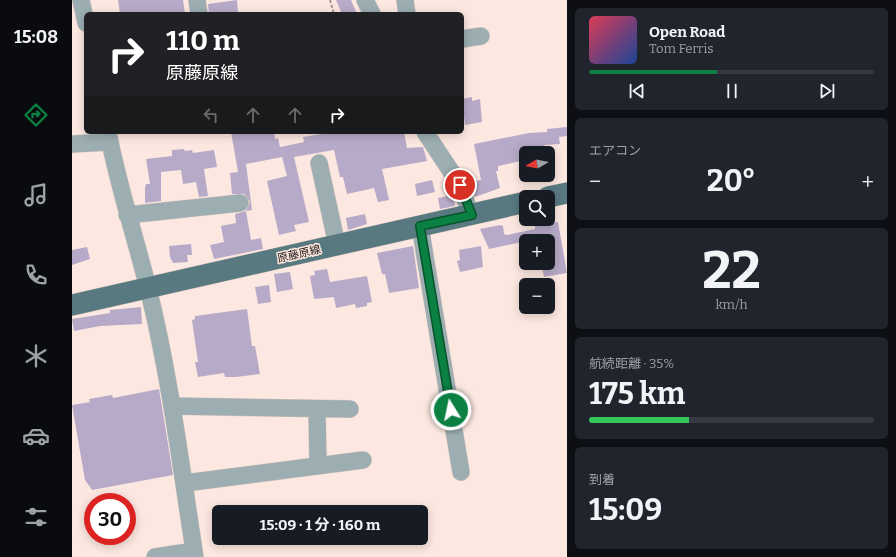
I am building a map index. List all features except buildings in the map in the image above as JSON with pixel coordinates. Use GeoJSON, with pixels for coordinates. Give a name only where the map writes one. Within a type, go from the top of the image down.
{"type":"FeatureCollection","features":[{"type":"Feature","properties":{"kind":"main road"},"geometry":{"type":"LineString","coordinates":[[555,196],[567,193]]}},
{"type":"Feature","properties":{"kind":"main road","name":"原藤原線"},"geometry":{"type":"LineString","coordinates":[[72,305],[519,204]]}},
{"type":"Feature","properties":{"kind":"street"},"geometry":{"type":"LineString","coordinates":[[81,0],[84,14]]}},
{"type":"Feature","properties":{"kind":"street"},"geometry":{"type":"LineString","coordinates":[[197,0],[199,12]]}},
{"type":"Feature","properties":{"kind":"street"},"geometry":{"type":"LineString","coordinates":[[365,0],[371,12]]}},
{"type":"Feature","properties":{"kind":"street"},"geometry":{"type":"LineString","coordinates":[[406,0],[407,12]]}},
{"type":"Feature","properties":{"kind":"street"},"geometry":{"type":"LineString","coordinates":[[464,39],[481,36]]}},
{"type":"Feature","properties":{"kind":"street"},"geometry":{"type":"LineString","coordinates":[[426,134],[460,185],[472,215]]}},
{"type":"Feature","properties":{"kind":"street"},"geometry":{"type":"LineString","coordinates":[[72,144],[109,137],[127,215],[148,288],[172,406],[185,483],[194,554],[155,557]]}},
{"type":"Feature","properties":{"kind":"street"},"geometry":{"type":"LineString","coordinates":[[319,163],[337,245]]}},
{"type":"Feature","properties":{"kind":"street"},"geometry":{"type":"LineString","coordinates":[[127,215],[240,203]]}},
{"type":"Feature","properties":{"kind":"street"},"geometry":{"type":"LineString","coordinates":[[420,226],[461,472]]}},
{"type":"Feature","properties":{"kind":"street"},"geometry":{"type":"LineString","coordinates":[[172,406],[350,409]]}},
{"type":"Feature","properties":{"kind":"street"},"geometry":{"type":"LineString","coordinates":[[317,408],[318,466]]}},
{"type":"Feature","properties":{"kind":"street"},"geometry":{"type":"LineString","coordinates":[[185,483],[363,460]]}},
{"type":"Feature","properties":{"kind":"path"},"geometry":{"type":"LineString","coordinates":[[330,0],[333,12]]}},
{"type":"Feature","properties":{"kind":"route"},"geometry":{"type":"LineString","coordinates":[[451,410],[420,226],[472,215],[460,185]]}}]}
